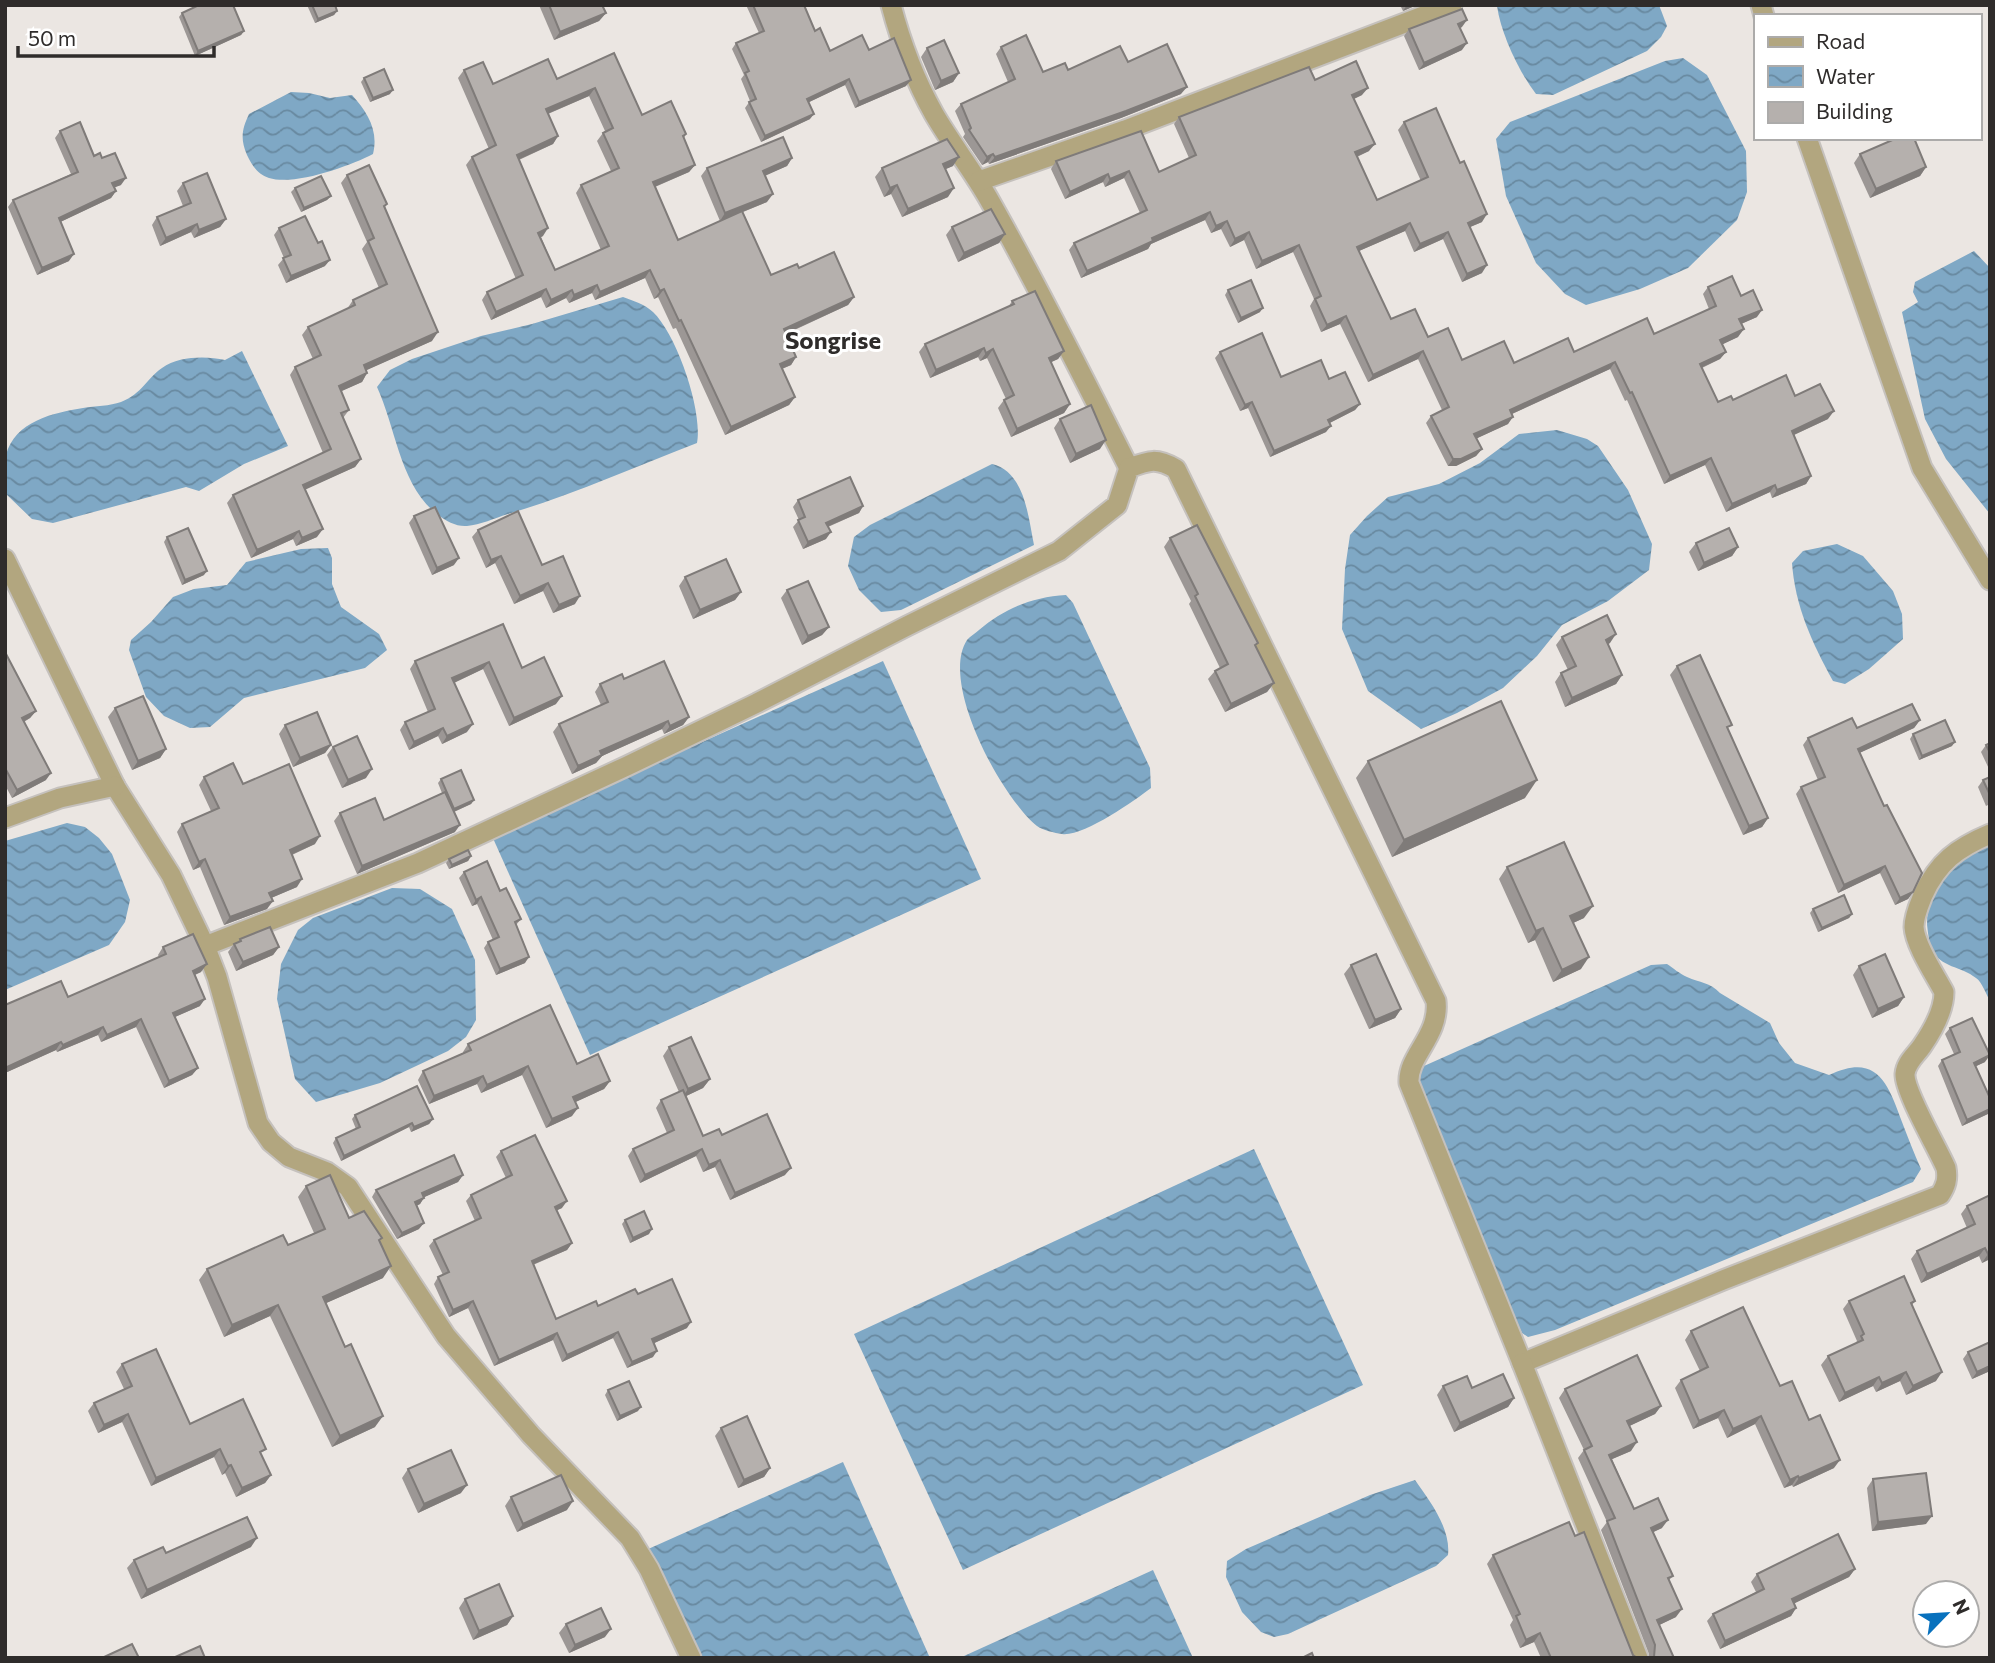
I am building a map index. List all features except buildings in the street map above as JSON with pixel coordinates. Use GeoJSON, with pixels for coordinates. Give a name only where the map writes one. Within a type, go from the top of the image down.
{"type":"FeatureCollection","features":[{"type":"Feature","properties":{"kind":"street"},"geometry":{"type":"LineString","coordinates":[[205,946],[418,863],[757,704],[1059,551],[1117,505],[1129,468],[1021,256],[979,181],[934,114],[899,35],[891,5]]}},
{"type":"Feature","properties":{"kind":"street"},"geometry":{"type":"LineString","coordinates":[[979,181],[1125,130],[1452,5]]}},
{"type":"Feature","properties":{"kind":"street"},"geometry":{"type":"LineString","coordinates":[[1808,140],[1922,468],[1990,580]]}},
{"type":"Feature","properties":{"kind":"street"},"geometry":{"type":"LineString","coordinates":[[1129,468],[1147,461],[1162,461],[1176,469],[1436,1001],[1437,1015],[1433,1028],[1409,1072],[1409,1083],[1638,1658]]}},
{"type":"Feature","properties":{"kind":"street"},"geometry":{"type":"LineString","coordinates":[[5,559],[115,786],[172,875],[205,946],[217,977],[258,1123],[271,1142],[289,1157],[327,1172],[348,1187],[446,1336],[531,1435],[631,1538],[649,1569],[691,1658]]}},
{"type":"Feature","properties":{"kind":"street"},"geometry":{"type":"LineString","coordinates":[[5,818],[60,798],[115,786]]}},
{"type":"Feature","properties":{"kind":"street"},"geometry":{"type":"LineString","coordinates":[[1522,1363],[1940,1195],[1945,1188],[1947,1168],[1910,1092],[1905,1075],[1908,1063],[1922,1046],[1941,1013],[1944,1002],[1944,992],[1917,937],[1914,928],[1915,916],[1933,874],[1951,856],[1990,834]]}},
{"type":"Feature","properties":{"kind":"water"},"geometry":{"type":"Polygon","coordinates":[[[1659,5],[1667,26],[1661,37],[1647,51],[1553,95],[1536,94],[1530,85],[1517,64],[1497,6],[1659,5]]]}},
{"type":"Feature","properties":{"kind":"water"},"geometry":{"type":"Polygon","coordinates":[[[1683,58],[1707,75],[1746,151],[1747,192],[1737,220],[1688,268],[1640,289],[1586,305],[1565,294],[1536,263],[1506,196],[1496,139],[1510,122],[1665,61],[1683,58]]]}},
{"type":"Feature","properties":{"kind":"water"},"geometry":{"type":"Polygon","coordinates":[[[291,92],[330,98],[352,95],[373,129],[373,154],[337,169],[307,177],[280,180],[261,174],[253,166],[245,149],[245,124],[249,114],[291,92]]]}},
{"type":"Feature","properties":{"kind":"water"},"geometry":{"type":"Polygon","coordinates":[[[1974,251],[1990,268],[1990,514],[1946,459],[1925,419],[1902,312],[1918,302],[1913,292],[1915,282],[1974,251]]]}},
{"type":"Feature","properties":{"kind":"water"},"geometry":{"type":"Polygon","coordinates":[[[623,297],[653,312],[671,338],[692,394],[698,429],[697,443],[580,490],[477,524],[459,526],[438,515],[425,503],[407,473],[377,387],[390,370],[412,359],[481,336],[623,297]]]}},
{"type":"Feature","properties":{"kind":"water"},"geometry":{"type":"Polygon","coordinates":[[[242,351],[288,446],[244,464],[199,491],[186,487],[53,523],[32,519],[5,493],[6,455],[11,443],[26,427],[48,416],[121,402],[139,390],[162,368],[176,361],[201,358],[225,360],[242,351]]]}},
{"type":"Feature","properties":{"kind":"water"},"geometry":{"type":"Polygon","coordinates":[[[1557,430],[1587,439],[1598,446],[1628,490],[1652,544],[1649,570],[1608,601],[1562,625],[1537,656],[1503,688],[1421,729],[1368,691],[1342,629],[1350,535],[1388,497],[1439,484],[1480,463],[1519,434],[1557,430]]]}},
{"type":"Feature","properties":{"kind":"water"},"geometry":{"type":"Polygon","coordinates":[[[992,464],[1012,476],[1018,485],[1027,509],[1034,545],[901,610],[881,612],[859,590],[848,566],[854,537],[870,525],[992,464]]]}},
{"type":"Feature","properties":{"kind":"water"},"geometry":{"type":"Polygon","coordinates":[[[1837,544],[1863,556],[1893,591],[1902,614],[1903,639],[1869,669],[1845,684],[1833,681],[1818,653],[1801,609],[1792,563],[1803,551],[1837,544]]]}},
{"type":"Feature","properties":{"kind":"water"},"geometry":{"type":"Polygon","coordinates":[[[328,548],[332,558],[332,584],[341,607],[379,634],[387,650],[365,668],[244,698],[210,727],[190,728],[164,716],[146,697],[129,650],[131,640],[173,597],[194,589],[227,585],[246,562],[301,549],[328,548]]]}},
{"type":"Feature","properties":{"kind":"water"},"geometry":{"type":"Polygon","coordinates":[[[1066,595],[1073,603],[1150,768],[1151,788],[1095,824],[1062,834],[1037,826],[1007,791],[992,766],[978,739],[968,710],[961,683],[961,659],[967,640],[989,622],[1031,601],[1066,595]]]}},
{"type":"Feature","properties":{"kind":"water"},"geometry":{"type":"Polygon","coordinates":[[[883,661],[981,879],[590,1055],[492,836],[883,661]]]}},
{"type":"Feature","properties":{"kind":"water"},"geometry":{"type":"Polygon","coordinates":[[[67,823],[85,827],[99,838],[112,854],[130,900],[125,922],[109,945],[5,990],[5,841],[67,823]]]}},
{"type":"Feature","properties":{"kind":"water"},"geometry":{"type":"Polygon","coordinates":[[[1990,842],[1990,1001],[1976,978],[1935,955],[1930,946],[1927,917],[1930,903],[1944,878],[1965,858],[1990,842]]]}},
{"type":"Feature","properties":{"kind":"water"},"geometry":{"type":"Polygon","coordinates":[[[392,888],[420,889],[452,909],[475,960],[476,1020],[466,1037],[448,1051],[380,1083],[316,1102],[295,1079],[277,999],[281,964],[298,930],[313,918],[392,888]]]}},
{"type":"Feature","properties":{"kind":"water"},"geometry":{"type":"Polygon","coordinates":[[[1667,964],[1684,976],[1712,987],[1770,1023],[1779,1043],[1795,1063],[1829,1075],[1859,1067],[1870,1069],[1878,1075],[1891,1095],[1921,1169],[1913,1182],[1555,1330],[1528,1337],[1522,1333],[1494,1275],[1411,1080],[1415,1070],[1651,965],[1667,964]]]}},
{"type":"Feature","properties":{"kind":"water"},"geometry":{"type":"Polygon","coordinates":[[[1254,1149],[1363,1385],[963,1570],[854,1334],[1254,1149]]]}},
{"type":"Feature","properties":{"kind":"water"},"geometry":{"type":"Polygon","coordinates":[[[843,1462],[930,1658],[694,1658],[646,1550],[843,1462]]]}},
{"type":"Feature","properties":{"kind":"water"},"geometry":{"type":"Polygon","coordinates":[[[1415,1480],[1438,1515],[1446,1535],[1448,1555],[1436,1566],[1288,1634],[1274,1637],[1261,1632],[1242,1612],[1226,1577],[1227,1561],[1246,1549],[1370,1495],[1415,1480]]]}},
{"type":"Feature","properties":{"kind":"water"},"geometry":{"type":"Polygon","coordinates":[[[1153,1570],[1193,1658],[964,1656],[1153,1570]]]}},
{"type":"Feature","properties":{"kind":"district","name":"Songrise"},"geometry":{"type":"Point","coordinates":[833,341]}}]}
